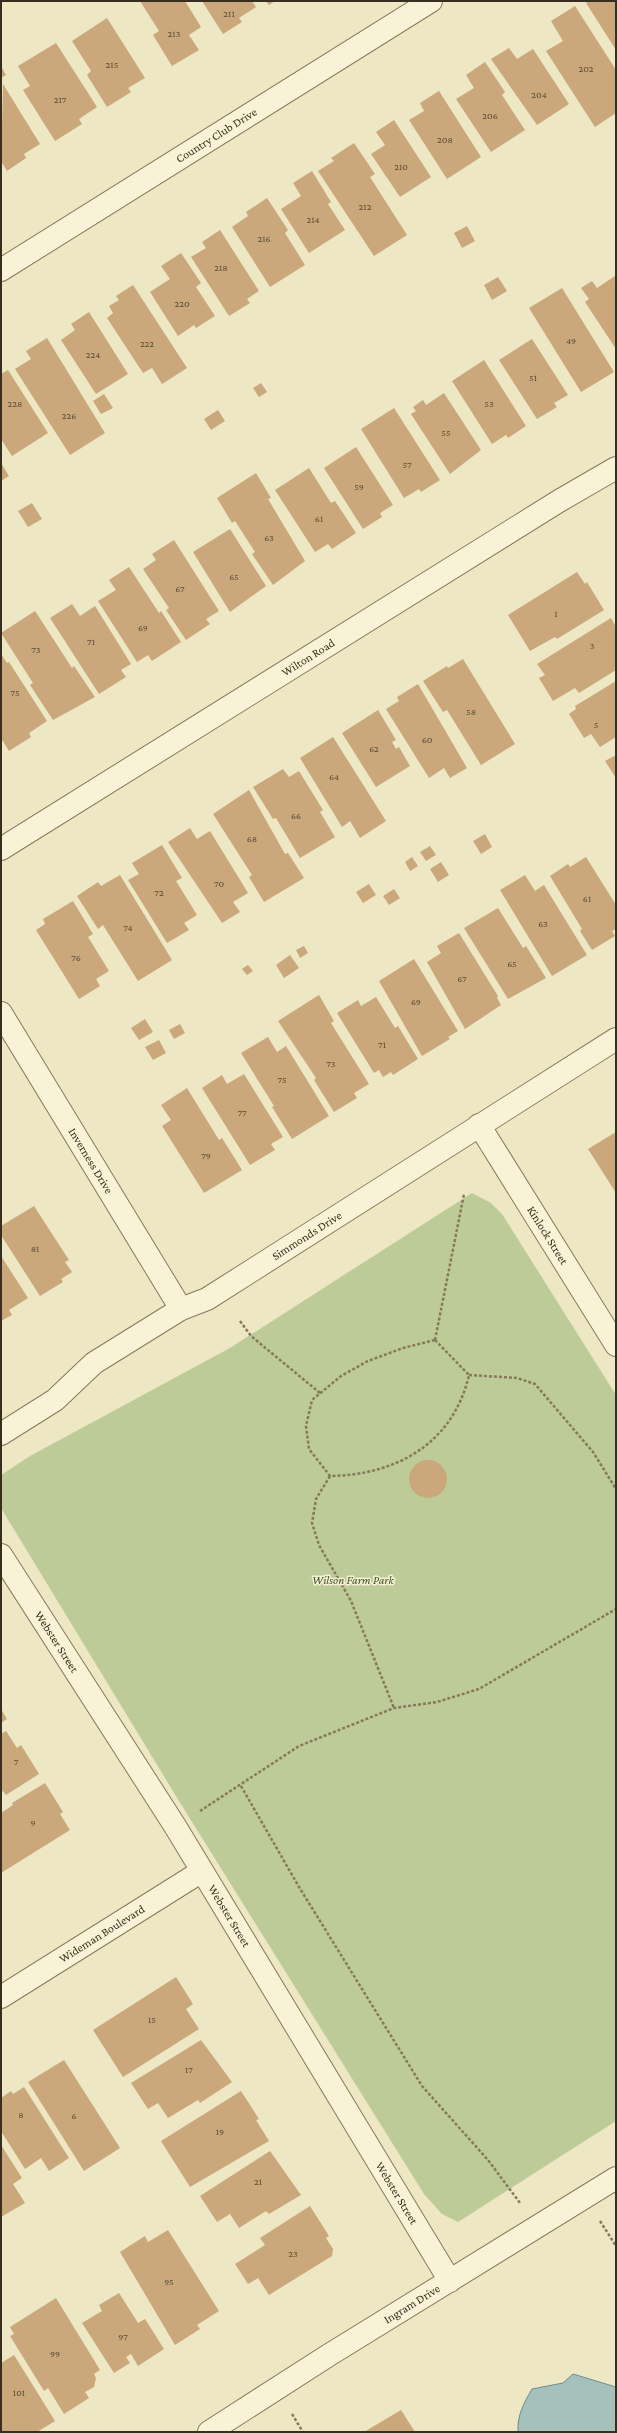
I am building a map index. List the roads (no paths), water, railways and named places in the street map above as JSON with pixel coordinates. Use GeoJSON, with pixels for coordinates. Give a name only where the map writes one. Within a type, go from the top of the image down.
{"type":"FeatureCollection","features":[{"type":"Feature","properties":{"kind":"street","name":"Country Club Drive"},"geometry":{"type":"LineString","coordinates":[[1,270],[431,1]]}},
{"type":"Feature","properties":{"kind":"street","name":"Wilton Road"},"geometry":{"type":"LineString","coordinates":[[1,849],[559,501],[616,468]]}},
{"type":"Feature","properties":{"kind":"street","name":"Inverness Drive"},"geometry":{"type":"LineString","coordinates":[[1,1013],[181,1309]]}},
{"type":"Feature","properties":{"kind":"street","name":"Simmonds Drive"},"geometry":{"type":"LineString","coordinates":[[1,1434],[55,1400],[94,1363],[181,1309],[208,1299],[616,1039]]}},
{"type":"Feature","properties":{"kind":"street","name":"Kinlock Street"},"geometry":{"type":"LineString","coordinates":[[479,1125],[616,1345]]}},
{"type":"Feature","properties":{"kind":"street","name":"Webster Street"},"geometry":{"type":"LineString","coordinates":[[1,1555],[176,1826],[450,2281]]}},
{"type":"Feature","properties":{"kind":"street","name":"Wideman Boulevard"},"geometry":{"type":"LineString","coordinates":[[1,1997],[202,1870]]}},
{"type":"Feature","properties":{"kind":"street","name":"Ingram Drive"},"geometry":{"type":"LineString","coordinates":[[210,2432],[616,2178]]}},
{"type":"Feature","properties":{"kind":"water"},"geometry":{"type":"Polygon","coordinates":[[[573,2374],[616,2387],[616,2432],[518,2432],[520,2415],[532,2389],[563,2383],[573,2374]]]}},
{"type":"Feature","properties":{"kind":"park label","name":"Wilson Farm Park"},"geometry":{"type":"Point","coordinates":[353,1580]}}]}
